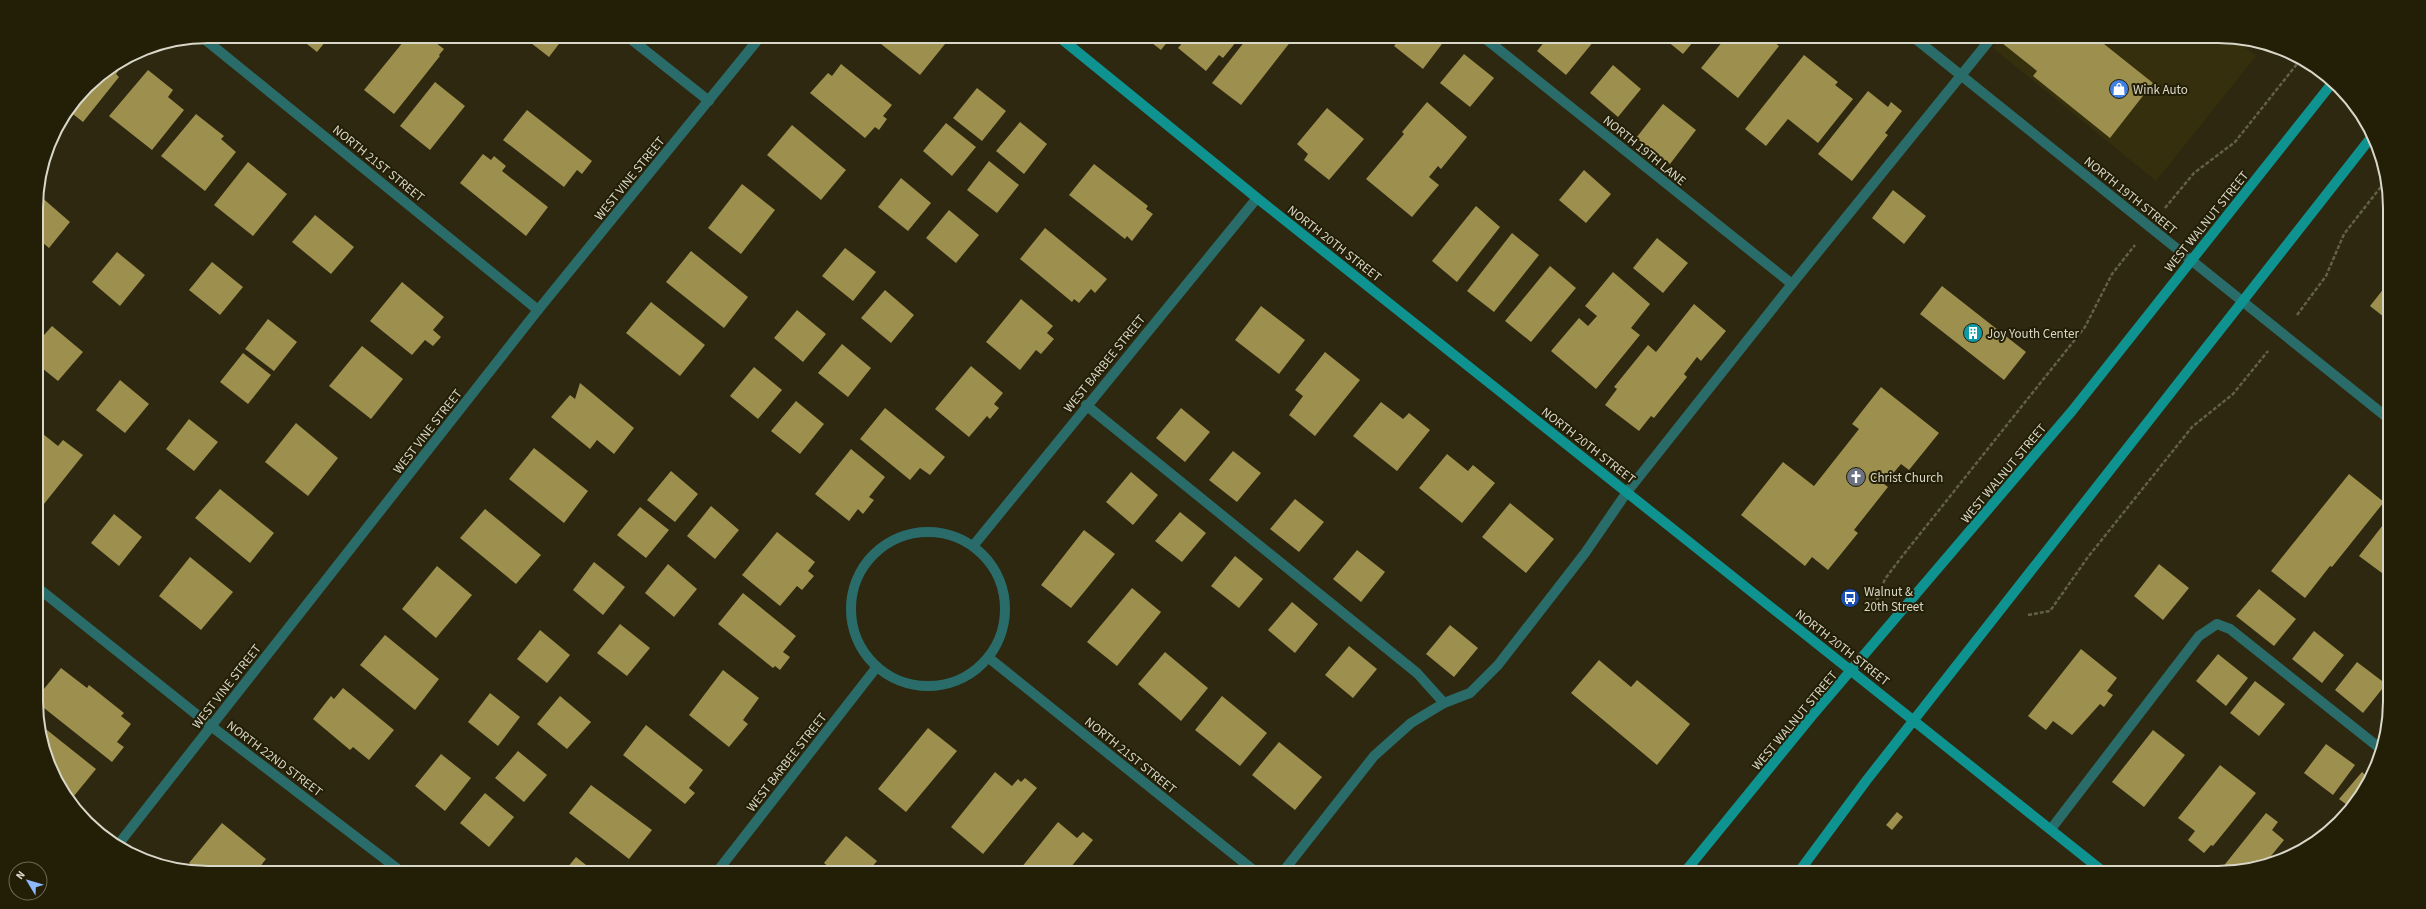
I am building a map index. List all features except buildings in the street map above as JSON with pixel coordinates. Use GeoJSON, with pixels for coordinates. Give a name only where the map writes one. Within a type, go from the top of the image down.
{"type":"FeatureCollection","features":[{"type":"Feature","properties":{"kind":"main road","name":"NORTH 20TH STREET"},"geometry":{"type":"LineString","coordinates":[[1067,43],[1258,198],[2096,866]]}},
{"type":"Feature","properties":{"kind":"main road","name":"WEST WALNUT STREET"},"geometry":{"type":"LineString","coordinates":[[1692,866],[1852,671],[2072,411],[2330,86]]}},
{"type":"Feature","properties":{"kind":"main road"},"geometry":{"type":"LineString","coordinates":[[1803,866],[1914,720],[2369,142]]}},
{"type":"Feature","properties":{"kind":"street","name":"NORTH 21ST STREET"},"geometry":{"type":"LineString","coordinates":[[209,43],[538,310]]}},
{"type":"Feature","properties":{"kind":"street"},"geometry":{"type":"LineString","coordinates":[[636,43],[709,101]]}},
{"type":"Feature","properties":{"kind":"street","name":"WEST VINE STREET"},"geometry":{"type":"LineString","coordinates":[[121,841],[538,310],[755,43]]}},
{"type":"Feature","properties":{"kind":"street","name":"NORTH 19TH LANE"},"geometry":{"type":"LineString","coordinates":[[1491,43],[1792,284]]}},
{"type":"Feature","properties":{"kind":"street","name":"NORTH 19TH STREET"},"geometry":{"type":"LineString","coordinates":[[1921,43],[2383,414]]}},
{"type":"Feature","properties":{"kind":"street"},"geometry":{"type":"LineString","coordinates":[[1288,866],[1374,756],[1411,723],[1444,703],[1470,694],[1498,666],[1585,553],[1628,492],[1792,284],[1988,43]]}},
{"type":"Feature","properties":{"kind":"street","name":"WEST BARBEE STREET"},"geometry":{"type":"LineString","coordinates":[[973,546],[1086,405],[1258,198]]}},
{"type":"Feature","properties":{"kind":"street"},"geometry":{"type":"LineString","coordinates":[[1086,405],[1417,673],[1444,703]]}},
{"type":"Feature","properties":{"kind":"street"},"geometry":{"type":"LineString","coordinates":[[929,531],[952,535],[973,546],[991,564],[1002,586],[1006,611],[1001,636],[989,658],[970,675],[941,685],[922,687],[898,681],[876,668],[861,650],[852,628],[850,604],[855,581],[867,561],[884,544],[905,534],[929,531]]}},
{"type":"Feature","properties":{"kind":"street","name":"NORTH 22ND STREET"},"geometry":{"type":"LineString","coordinates":[[43,592],[211,726],[394,866]]}},
{"type":"Feature","properties":{"kind":"street"},"geometry":{"type":"LineString","coordinates":[[2051,829],[2199,636],[2217,624],[2230,629],[2377,746]]}},
{"type":"Feature","properties":{"kind":"street","name":"NORTH 21ST STREET"},"geometry":{"type":"LineString","coordinates":[[989,658],[1248,866]]}},
{"type":"Feature","properties":{"kind":"street","name":"WEST BARBEE STREET"},"geometry":{"type":"LineString","coordinates":[[721,866],[876,668]]}},
{"type":"Feature","properties":{"kind":"path"},"geometry":{"type":"LineString","coordinates":[[2163,211],[2194,173],[2235,142],[2298,63]]}},
{"type":"Feature","properties":{"kind":"path"},"geometry":{"type":"LineString","coordinates":[[2298,314],[2326,276],[2344,234],[2382,186]]}},
{"type":"Feature","properties":{"kind":"path"},"geometry":{"type":"LineString","coordinates":[[1876,604],[1885,579],[1900,559],[2085,327],[2112,274],[2130,251]]}},
{"type":"Feature","properties":{"kind":"path"},"geometry":{"type":"LineString","coordinates":[[1994,620],[2050,611],[2088,557],[2192,427],[2233,394],[2264,357]]}},
{"type":"Feature","properties":{"kind":"shaded area"},"geometry":{"type":"Polygon","coordinates":[[[1997,43],[2229,43],[2241,44],[2256,56],[2156,181],[1993,48],[1997,43]]]}},
{"type":"Feature","properties":{"kind":"place","name":"Wink Auto"},"geometry":{"type":"Point","coordinates":[2119,89]}},
{"type":"Feature","properties":{"kind":"place","name":"Joy Youth Center"},"geometry":{"type":"Point","coordinates":[1973,333]}},
{"type":"Feature","properties":{"kind":"place","name":"Christ Church"},"geometry":{"type":"Point","coordinates":[1856,477]}},
{"type":"Feature","properties":{"kind":"place","name":"Walnut & 20th Street"},"geometry":{"type":"Point","coordinates":[1850,598]}}]}
